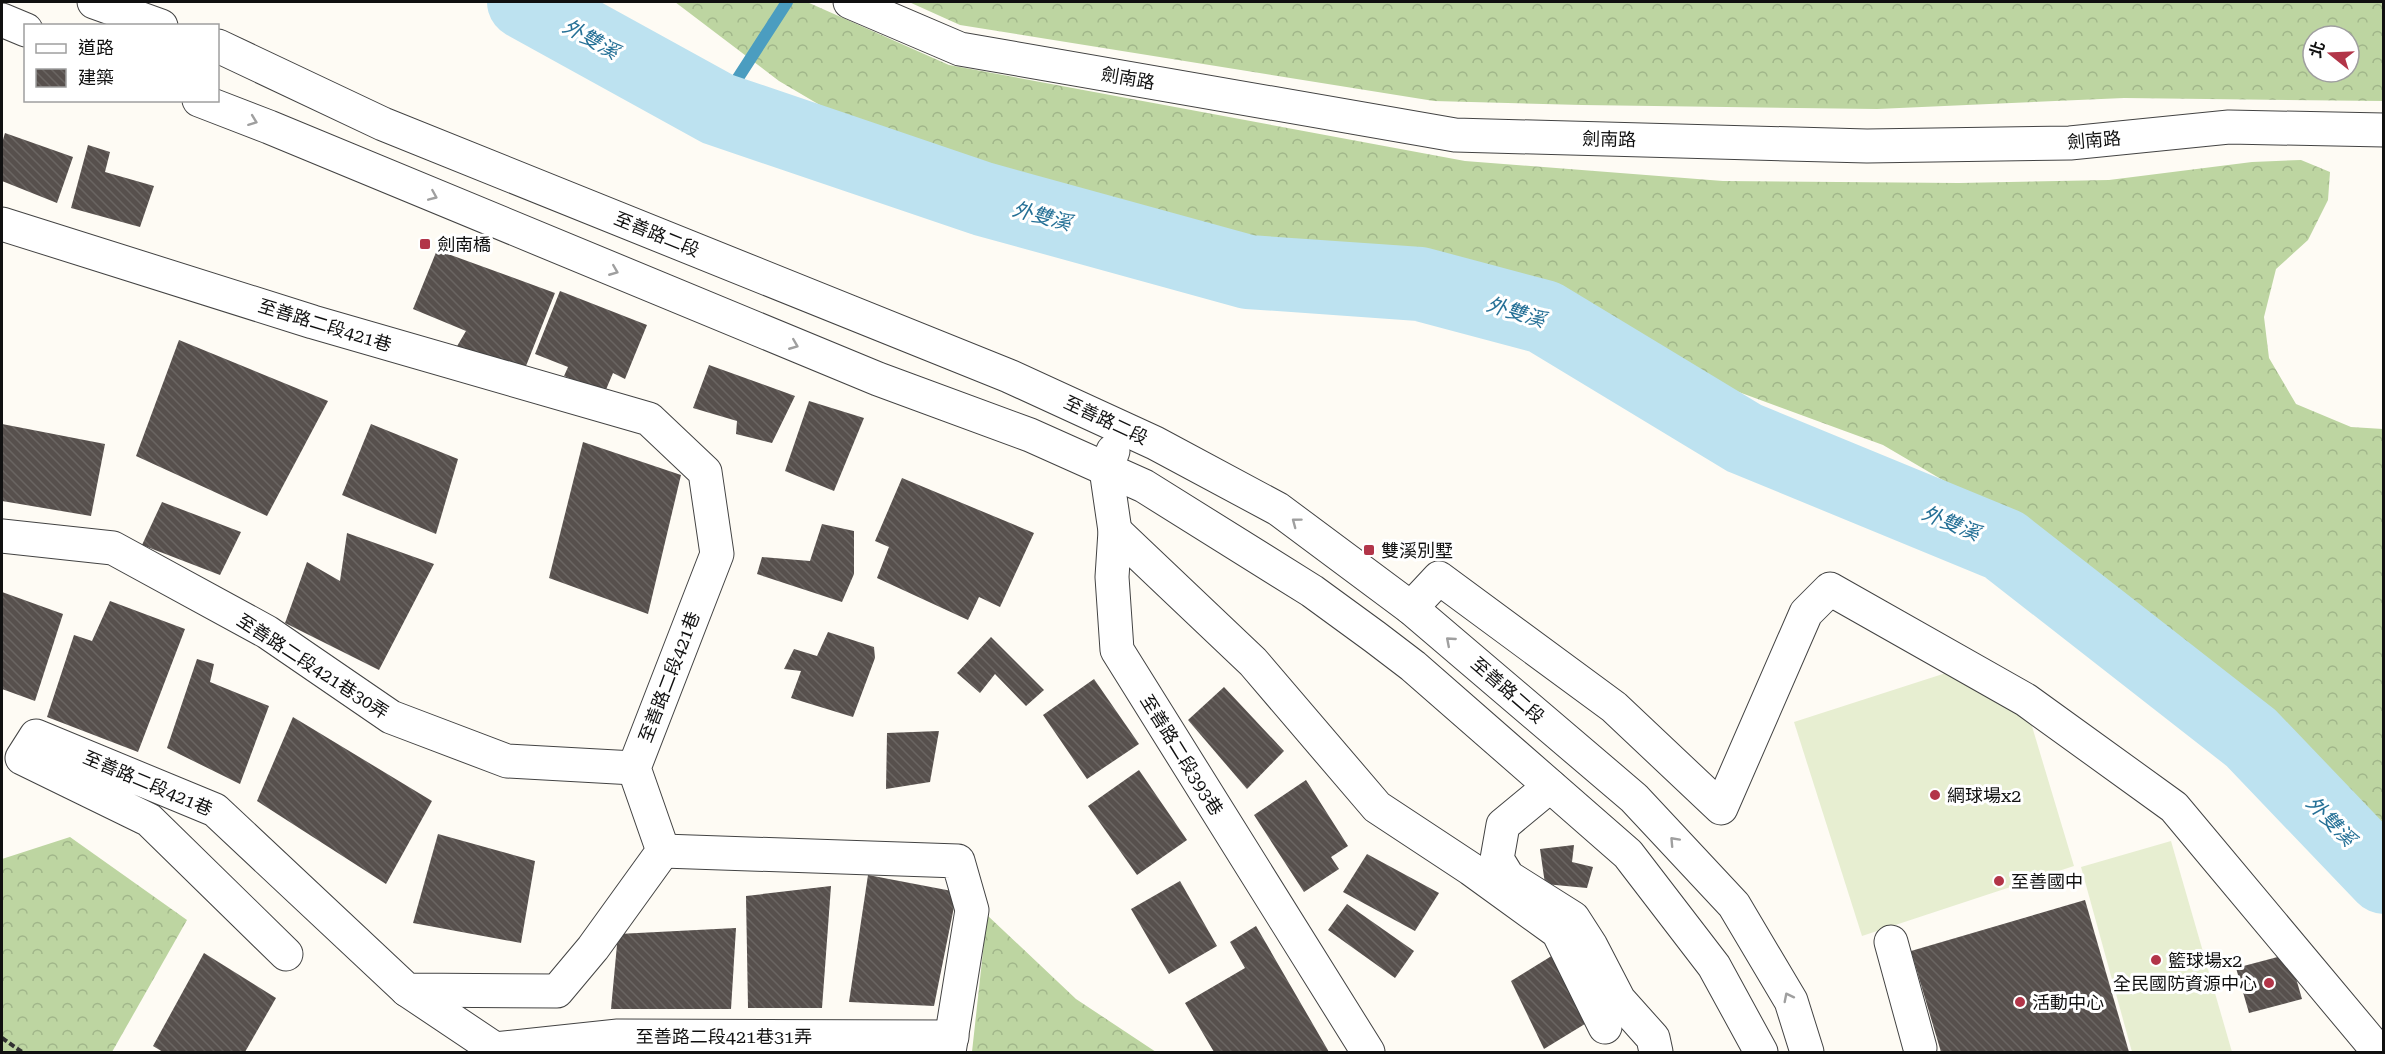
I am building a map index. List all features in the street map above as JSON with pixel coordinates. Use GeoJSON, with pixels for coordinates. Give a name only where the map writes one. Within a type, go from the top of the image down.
{"type":"FeatureCollection","features":[{"type":"Feature","properties":{"kind":"street"},"geometry":{"type":"LineString","coordinates":[[94,2],[155,24]]}},
{"type":"Feature","properties":{"kind":"street","name":"劍南路"},"geometry":{"type":"LineString","coordinates":[[850,2],[960,49],[1455,135],[1867,146],[2070,143],[2229,127],[2384,130]]}},
{"type":"Feature","properties":{"kind":"street"},"geometry":{"type":"LineString","coordinates":[[2,20],[24,29]]}},
{"type":"Feature","properties":{"kind":"street","name":"至善路二段"},"geometry":{"type":"LineString","coordinates":[[219,46],[383,124],[1008,375],[1155,443],[1278,509],[1412,608],[1634,798],[1734,905],[1791,1001],[1807,1053]]}},
{"type":"Feature","properties":{"kind":"street"},"geometry":{"type":"LineString","coordinates":[[204,102],[878,379],[1030,435],[1144,486],[1312,591],[1413,666],[1628,854],[1714,966],[1761,1053]]}},
{"type":"Feature","properties":{"kind":"street","name":"至善路二段421巷"},"geometry":{"type":"LineString","coordinates":[[2,224],[313,322],[648,419],[705,472],[717,554],[634,768]]}},
{"type":"Feature","properties":{"kind":"street","name":"至善路二段393巷"},"geometry":{"type":"LineString","coordinates":[[1122,427],[1106,469],[1115,531],[1112,577],[1117,650],[1368,1053]]}},
{"type":"Feature","properties":{"kind":"street"},"geometry":{"type":"LineString","coordinates":[[1115,531],[1253,662],[1377,807],[1471,869],[1558,932],[1605,1027]]}},
{"type":"Feature","properties":{"kind":"street","name":"至善路二段421巷30弄"},"geometry":{"type":"LineString","coordinates":[[2,536],[112,548],[267,632],[391,717],[507,761],[634,768]]}},
{"type":"Feature","properties":{"kind":"street"},"geometry":{"type":"LineString","coordinates":[[1412,608],[1439,578],[1614,706],[1722,808],[1806,613],[1830,589],[2026,700],[2174,807],[2379,1053]]}},
{"type":"Feature","properties":{"kind":"street","name":"至善路二段421巷"},"geometry":{"type":"LineString","coordinates":[[286,954],[149,820],[22,758],[36,736],[215,810],[407,990]]}},
{"type":"Feature","properties":{"kind":"street"},"geometry":{"type":"LineString","coordinates":[[407,990],[557,991],[593,948],[663,851],[634,768]]}},
{"type":"Feature","properties":{"kind":"street"},"geometry":{"type":"LineString","coordinates":[[1550,786],[1503,825],[1497,859],[1508,877],[1573,918],[1591,946],[1619,1000],[1653,1038],[1656,1053]]}},
{"type":"Feature","properties":{"kind":"street","name":"至善路二段421巷31弄"},"geometry":{"type":"LineString","coordinates":[[407,990],[495,1049],[618,1036],[951,1045],[972,910],[958,861],[663,851]]}},
{"type":"Feature","properties":{"kind":"street"},"geometry":{"type":"LineString","coordinates":[[1892,942],[1915,1051]]}},
{"type":"Feature","properties":{"kind":"path"},"geometry":{"type":"LineString","coordinates":[[2,1038],[22,1053]]}},
{"type":"Feature","properties":{"kind":"green space"},"geometry":{"type":"Polygon","coordinates":[[[675,2],[807,2],[949,65],[1465,161],[1723,181],[1959,183],[2109,180],[2252,162],[2301,160],[2330,172],[2328,200],[2308,240],[2276,269],[2264,317],[2269,358],[2296,404],[2351,427],[2383,429],[2383,838],[2282,732],[2021,526],[1883,445],[1698,377],[1595,318],[1460,272],[1203,231],[1091,206],[864,131],[779,81],[675,2]]]}},
{"type":"Feature","properties":{"kind":"green space"},"geometry":{"type":"Polygon","coordinates":[[[909,2],[2383,2],[2383,101],[2124,98],[1877,109],[1434,101],[960,25],[909,2]]]}},
{"type":"Feature","properties":{"kind":"green space","name":"網球場x2"},"geometry":{"type":"Polygon","coordinates":[[[1949,672],[2031,723],[2074,866],[1862,936],[1794,722],[1949,672]]]}},
{"type":"Feature","properties":{"kind":"green space"},"geometry":{"type":"Polygon","coordinates":[[[70,837],[187,920],[112,1052],[2,1052],[2,859],[70,837]]]}},
{"type":"Feature","properties":{"kind":"green space","name":"籃球場x2"},"geometry":{"type":"Polygon","coordinates":[[[2171,841],[2232,1052],[2132,1052],[2081,867],[2171,841]]]}},
{"type":"Feature","properties":{"kind":"green space"},"geometry":{"type":"Polygon","coordinates":[[[987,915],[1076,999],[1156,1052],[972,1052],[987,915]]]}},
{"type":"Feature","properties":{"kind":"building"},"geometry":{"type":"Polygon","coordinates":[[[5,133],[73,157],[57,203],[2,181],[2,143],[5,133]]]}},
{"type":"Feature","properties":{"kind":"building"},"geometry":{"type":"Polygon","coordinates":[[[88,145],[110,152],[105,172],[154,186],[140,227],[71,208],[88,145]]]}},
{"type":"Feature","properties":{"kind":"building"},"geometry":{"type":"Polygon","coordinates":[[[437,250],[555,293],[524,371],[456,348],[466,331],[413,309],[437,250]]]}},
{"type":"Feature","properties":{"kind":"building"},"geometry":{"type":"Polygon","coordinates":[[[560,291],[647,325],[625,379],[613,373],[605,392],[564,376],[568,367],[535,354],[560,291]]]}},
{"type":"Feature","properties":{"kind":"building"},"geometry":{"type":"Polygon","coordinates":[[[179,340],[328,401],[267,516],[136,456],[179,340]]]}},
{"type":"Feature","properties":{"kind":"building"},"geometry":{"type":"Polygon","coordinates":[[[709,365],[795,396],[772,443],[736,434],[737,421],[693,408],[709,365]]]}},
{"type":"Feature","properties":{"kind":"building"},"geometry":{"type":"Polygon","coordinates":[[[809,401],[864,418],[834,491],[785,471],[809,401]]]}},
{"type":"Feature","properties":{"kind":"building"},"geometry":{"type":"Polygon","coordinates":[[[2,424],[105,444],[91,516],[2,501],[2,424]]]}},
{"type":"Feature","properties":{"kind":"building"},"geometry":{"type":"Polygon","coordinates":[[[371,424],[458,459],[436,534],[342,495],[371,424]]]}},
{"type":"Feature","properties":{"kind":"building"},"geometry":{"type":"Polygon","coordinates":[[[583,442],[681,475],[648,614],[549,578],[583,442]]]}},
{"type":"Feature","properties":{"kind":"building"},"geometry":{"type":"Polygon","coordinates":[[[902,478],[1034,533],[1000,607],[979,597],[968,620],[877,578],[889,547],[875,541],[902,478]]]}},
{"type":"Feature","properties":{"kind":"building"},"geometry":{"type":"Polygon","coordinates":[[[162,502],[241,532],[220,575],[142,545],[162,502]]]}},
{"type":"Feature","properties":{"kind":"building"},"geometry":{"type":"Polygon","coordinates":[[[822,524],[854,531],[854,574],[842,602],[757,574],[762,557],[810,561],[822,524]]]}},
{"type":"Feature","properties":{"kind":"building"},"geometry":{"type":"Polygon","coordinates":[[[347,533],[434,564],[379,670],[285,623],[307,562],[340,581],[347,533]]]}},
{"type":"Feature","properties":{"kind":"building"},"geometry":{"type":"Polygon","coordinates":[[[2,592],[63,614],[35,701],[2,689],[2,592]]]}},
{"type":"Feature","properties":{"kind":"building"},"geometry":{"type":"Polygon","coordinates":[[[110,601],[185,629],[138,752],[47,717],[74,635],[92,641],[110,601]]]}},
{"type":"Feature","properties":{"kind":"building"},"geometry":{"type":"Polygon","coordinates":[[[828,632],[874,647],[875,658],[853,717],[791,698],[801,671],[784,669],[794,649],[817,656],[828,632]]]}},
{"type":"Feature","properties":{"kind":"building"},"geometry":{"type":"Polygon","coordinates":[[[991,637],[1044,690],[1026,706],[995,674],[980,693],[957,673],[991,637]]]}},
{"type":"Feature","properties":{"kind":"building"},"geometry":{"type":"Polygon","coordinates":[[[197,659],[214,664],[210,682],[269,706],[240,784],[167,748],[197,659]]]}},
{"type":"Feature","properties":{"kind":"building"},"geometry":{"type":"Polygon","coordinates":[[[1094,679],[1139,744],[1087,779],[1043,715],[1094,679]]]}},
{"type":"Feature","properties":{"kind":"building"},"geometry":{"type":"Polygon","coordinates":[[[1224,687],[1284,751],[1247,789],[1188,720],[1224,687]]]}},
{"type":"Feature","properties":{"kind":"building"},"geometry":{"type":"Polygon","coordinates":[[[293,717],[432,801],[386,884],[257,801],[293,717]]]}},
{"type":"Feature","properties":{"kind":"building"},"geometry":{"type":"Polygon","coordinates":[[[939,731],[930,782],[886,789],[887,733],[939,731]]]}},
{"type":"Feature","properties":{"kind":"building"},"geometry":{"type":"Polygon","coordinates":[[[1139,770],[1187,840],[1137,875],[1088,806],[1139,770]]]}},
{"type":"Feature","properties":{"kind":"building"},"geometry":{"type":"Polygon","coordinates":[[[1306,780],[1348,846],[1331,857],[1339,869],[1304,892],[1254,815],[1306,780]]]}},
{"type":"Feature","properties":{"kind":"building"},"geometry":{"type":"Polygon","coordinates":[[[438,834],[535,861],[521,943],[413,923],[438,834]]]}},
{"type":"Feature","properties":{"kind":"building"},"geometry":{"type":"Polygon","coordinates":[[[1574,845],[1572,862],[1593,867],[1587,888],[1545,884],[1540,849],[1574,845]]]}},
{"type":"Feature","properties":{"kind":"building"},"geometry":{"type":"Polygon","coordinates":[[[1367,854],[1439,893],[1415,931],[1343,892],[1367,854]]]}},
{"type":"Feature","properties":{"kind":"building"},"geometry":{"type":"Polygon","coordinates":[[[868,875],[957,892],[934,1006],[849,1002],[868,875]]]}},
{"type":"Feature","properties":{"kind":"building"},"geometry":{"type":"Polygon","coordinates":[[[1180,881],[1217,946],[1169,974],[1131,909],[1180,881]]]}},
{"type":"Feature","properties":{"kind":"building"},"geometry":{"type":"Polygon","coordinates":[[[831,886],[822,1008],[748,1008],[746,896],[831,886]]]}},
{"type":"Feature","properties":{"kind":"building","name":"活動中心"},"geometry":{"type":"Polygon","coordinates":[[[2085,900],[2129,1052],[1941,1052],[1911,951],[2085,900]]]}},
{"type":"Feature","properties":{"kind":"building"},"geometry":{"type":"Polygon","coordinates":[[[1347,904],[1414,951],[1395,978],[1328,930],[1347,904]]]}},
{"type":"Feature","properties":{"kind":"building"},"geometry":{"type":"Polygon","coordinates":[[[1256,926],[1329,1052],[1214,1052],[1185,1003],[1245,968],[1230,942],[1256,926]]]}},
{"type":"Feature","properties":{"kind":"building"},"geometry":{"type":"Polygon","coordinates":[[[736,928],[731,1009],[611,1009],[618,934],[736,928]]]}},
{"type":"Feature","properties":{"kind":"building"},"geometry":{"type":"Polygon","coordinates":[[[1558,952],[1593,1019],[1544,1049],[1511,981],[1558,952]]]}},
{"type":"Feature","properties":{"kind":"building"},"geometry":{"type":"Polygon","coordinates":[[[204,953],[276,998],[245,1052],[163,1052],[153,1046],[204,953]]]}},
{"type":"Feature","properties":{"kind":"building","name":"全民國防資源中心"},"geometry":{"type":"Polygon","coordinates":[[[2289,954],[2302,999],[2249,1013],[2236,968],[2289,954]]]}},
{"type":"Feature","properties":{"kind":"waterway","name":"外雙溪"},"geometry":{"type":"LineString","coordinates":[[524,2],[718,109],[983,199],[1248,272],[1420,284],[1544,317],[1744,438],[2004,545],[2251,738],[2384,877]]}},
{"type":"Feature","properties":{"kind":"waterway"},"geometry":{"type":"LineString","coordinates":[[718,109],[787,2]]}},
{"type":"Feature","properties":{"kind":"place","name":"劍南橋"},"geometry":{"type":"Point","coordinates":[425,244]}},
{"type":"Feature","properties":{"kind":"place","name":"雙溪別墅"},"geometry":{"type":"Point","coordinates":[1369,550]}},
{"type":"Feature","properties":{"kind":"place","name":"網球場x2"},"geometry":{"type":"Point","coordinates":[1935,795]}},
{"type":"Feature","properties":{"kind":"place","name":"至善國中"},"geometry":{"type":"Point","coordinates":[1999,881]}},
{"type":"Feature","properties":{"kind":"place","name":"籃球場x2"},"geometry":{"type":"Point","coordinates":[2156,960]}},
{"type":"Feature","properties":{"kind":"place","name":"全民國防資源中心"},"geometry":{"type":"Point","coordinates":[2269,983]}},
{"type":"Feature","properties":{"kind":"place","name":"活動中心"},"geometry":{"type":"Point","coordinates":[2020,1002]}}]}
